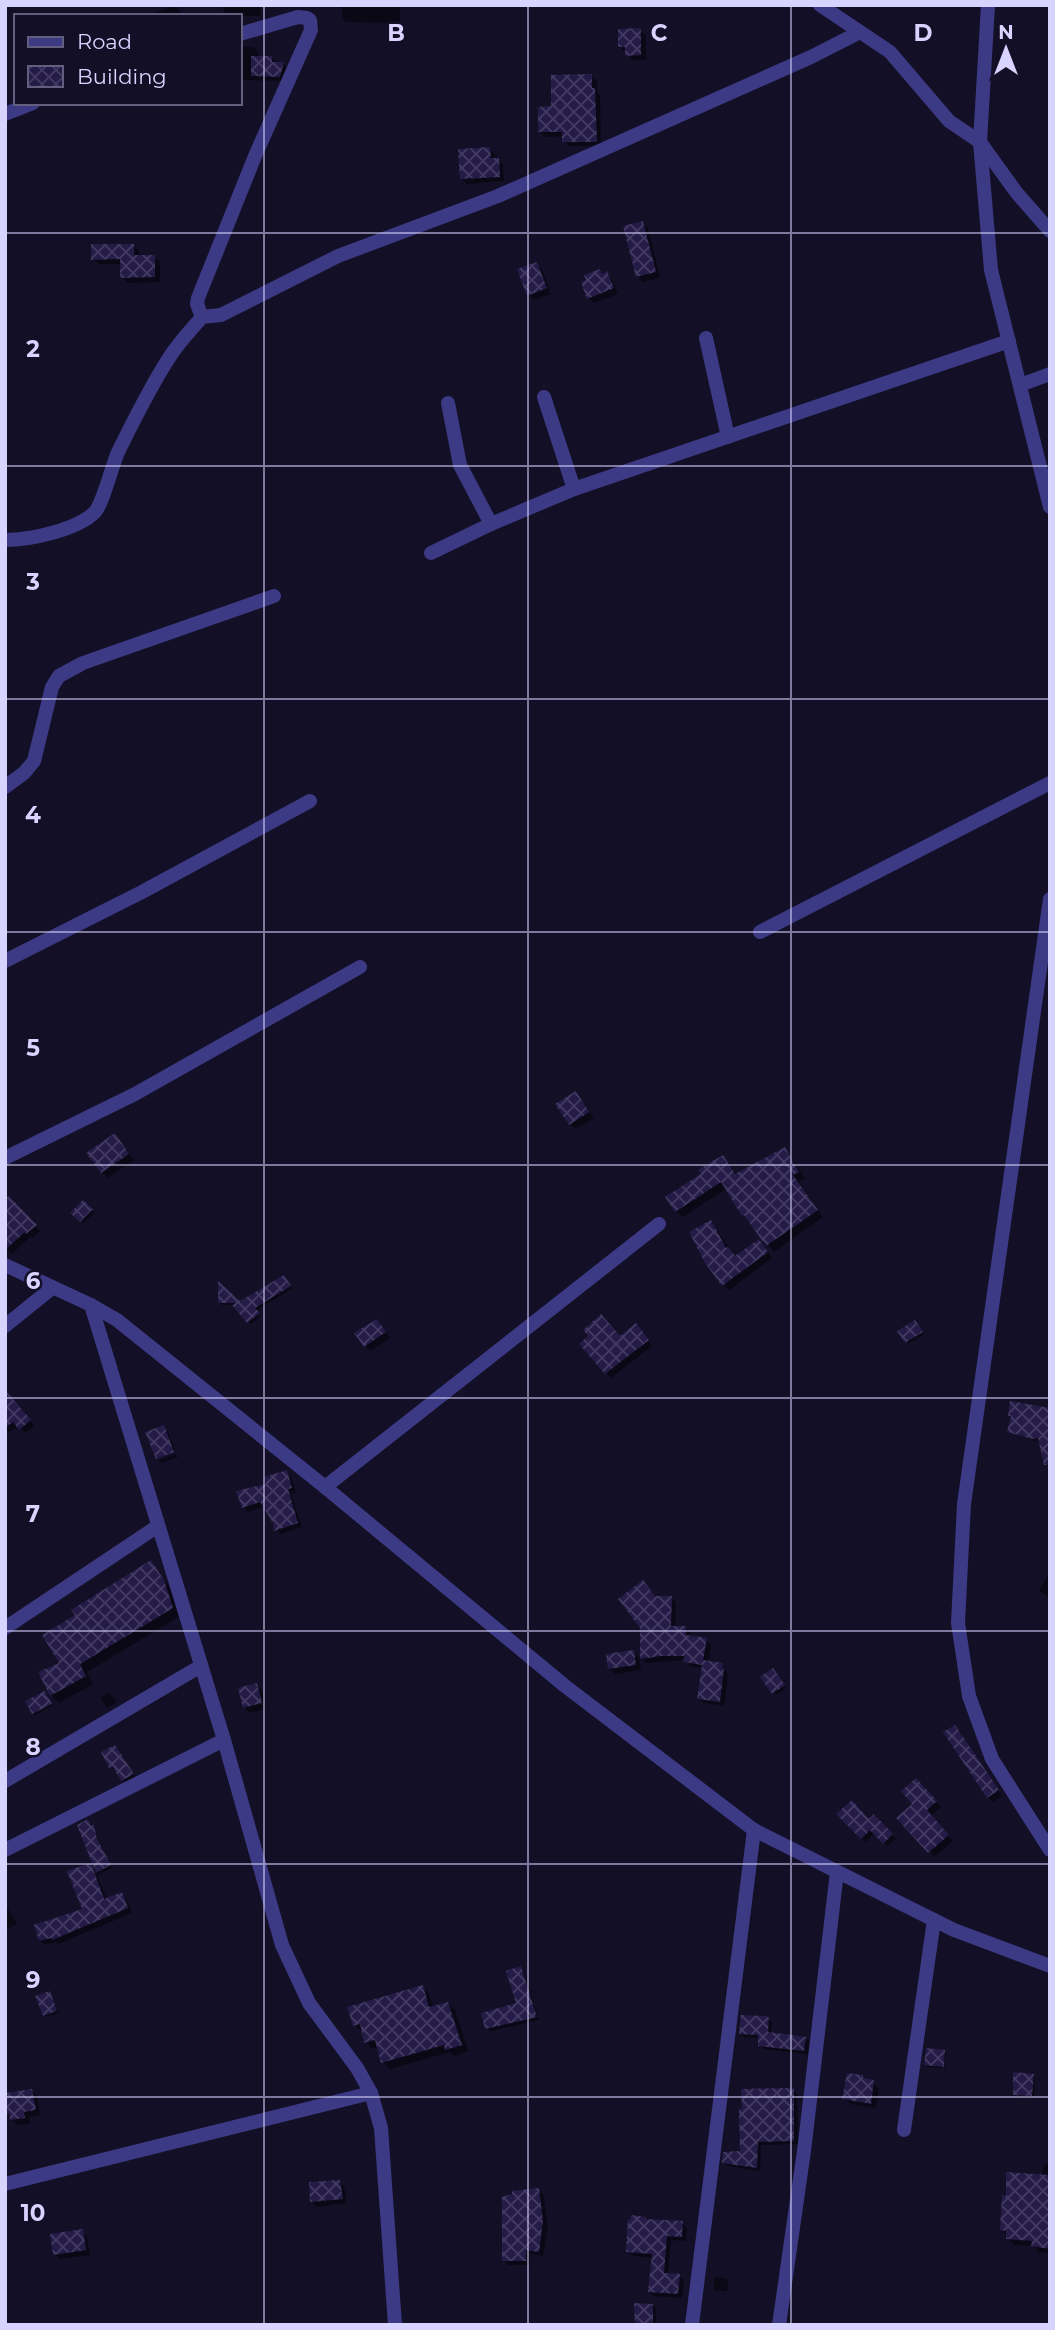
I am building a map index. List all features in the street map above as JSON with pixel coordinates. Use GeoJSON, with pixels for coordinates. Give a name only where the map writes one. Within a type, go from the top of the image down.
{"type":"FeatureCollection","features":[{"type":"Feature","properties":{"kind":"street"},"geometry":{"type":"LineString","coordinates":[[821,5],[890,52],[949,121],[980,142],[1016,192],[1050,230]]}},
{"type":"Feature","properties":{"kind":"street"},"geometry":{"type":"LineString","coordinates":[[988,5],[980,142],[992,270],[1050,507]]}},
{"type":"Feature","properties":{"kind":"street"},"geometry":{"type":"LineString","coordinates":[[202,317],[197,304],[198,298],[255,156],[312,30],[312,24],[303,17],[242,33]]}},
{"type":"Feature","properties":{"kind":"street"},"geometry":{"type":"LineString","coordinates":[[5,540],[27,540],[48,534],[91,516],[99,508],[118,452],[169,357],[202,317],[221,315],[338,256],[498,196],[811,57],[860,32]]}},
{"type":"Feature","properties":{"kind":"street"},"geometry":{"type":"LineString","coordinates":[[5,114],[28,105]]}},
{"type":"Feature","properties":{"kind":"street"},"geometry":{"type":"LineString","coordinates":[[706,338],[729,437]]}},
{"type":"Feature","properties":{"kind":"street"},"geometry":{"type":"LineString","coordinates":[[431,553],[574,489],[1009,341]]}},
{"type":"Feature","properties":{"kind":"street"},"geometry":{"type":"LineString","coordinates":[[1020,385],[1050,374]]}},
{"type":"Feature","properties":{"kind":"street"},"geometry":{"type":"LineString","coordinates":[[544,397],[574,489]]}},
{"type":"Feature","properties":{"kind":"street"},"geometry":{"type":"LineString","coordinates":[[448,402],[460,465],[491,524]]}},
{"type":"Feature","properties":{"kind":"street"},"geometry":{"type":"LineString","coordinates":[[5,787],[24,773],[34,761],[52,687],[59,676],[83,663],[274,596]]}},
{"type":"Feature","properties":{"kind":"street"},"geometry":{"type":"LineString","coordinates":[[760,932],[1050,783]]}},
{"type":"Feature","properties":{"kind":"street"},"geometry":{"type":"LineString","coordinates":[[5,961],[142,892],[310,801]]}},
{"type":"Feature","properties":{"kind":"street"},"geometry":{"type":"LineString","coordinates":[[1050,899],[964,1504],[958,1623],[969,1696],[992,1759],[1050,1850]]}},
{"type":"Feature","properties":{"kind":"street"},"geometry":{"type":"LineString","coordinates":[[5,1158],[135,1094],[360,967]]}},
{"type":"Feature","properties":{"kind":"street"},"geometry":{"type":"LineString","coordinates":[[325,1487],[659,1224]]}},
{"type":"Feature","properties":{"kind":"street"},"geometry":{"type":"LineString","coordinates":[[5,1265],[117,1320],[325,1487],[565,1686],[754,1830],[954,1930],[1050,1966]]}},
{"type":"Feature","properties":{"kind":"street"},"geometry":{"type":"LineString","coordinates":[[5,1326],[52,1288]]}},
{"type":"Feature","properties":{"kind":"street"},"geometry":{"type":"LineString","coordinates":[[91,1305],[224,1740],[282,1945],[309,2003],[358,2068],[371,2093],[381,2128],[395,2325]]}},
{"type":"Feature","properties":{"kind":"street"},"geometry":{"type":"LineString","coordinates":[[5,1628],[158,1526]]}},
{"type":"Feature","properties":{"kind":"street"},"geometry":{"type":"LineString","coordinates":[[5,1781],[201,1666]]}},
{"type":"Feature","properties":{"kind":"street"},"geometry":{"type":"LineString","coordinates":[[5,1850],[224,1740]]}},
{"type":"Feature","properties":{"kind":"street"},"geometry":{"type":"LineString","coordinates":[[692,2325],[754,1830]]}},
{"type":"Feature","properties":{"kind":"street"},"geometry":{"type":"LineString","coordinates":[[779,2325],[804,2151],[837,1872]]}},
{"type":"Feature","properties":{"kind":"street"},"geometry":{"type":"LineString","coordinates":[[904,2130],[934,1920]]}},
{"type":"Feature","properties":{"kind":"street"},"geometry":{"type":"LineString","coordinates":[[5,2184],[371,2093]]}},
{"type":"Feature","properties":{"kind":"building"},"geometry":{"type":"Polygon","coordinates":[[[641,28],[641,55],[625,56],[625,47],[618,47],[618,29],[641,28]]]}},
{"type":"Feature","properties":{"kind":"building"},"geometry":{"type":"Polygon","coordinates":[[[251,56],[272,56],[272,62],[284,62],[280,77],[251,76],[251,56]]]}},
{"type":"Feature","properties":{"kind":"building"},"geometry":{"type":"Polygon","coordinates":[[[592,74],[597,142],[562,142],[562,132],[538,132],[538,107],[551,106],[551,75],[592,74]]]}},
{"type":"Feature","properties":{"kind":"building"},"geometry":{"type":"Polygon","coordinates":[[[490,147],[491,158],[499,158],[500,177],[460,179],[458,149],[490,147]]]}},
{"type":"Feature","properties":{"kind":"building"},"geometry":{"type":"Polygon","coordinates":[[[643,221],[656,272],[636,277],[623,226],[643,221]]]}},
{"type":"Feature","properties":{"kind":"building"},"geometry":{"type":"Polygon","coordinates":[[[91,244],[134,244],[134,255],[155,255],[155,277],[120,278],[120,259],[91,260],[91,244]]]}},
{"type":"Feature","properties":{"kind":"building"},"geometry":{"type":"Polygon","coordinates":[[[537,262],[547,288],[527,296],[517,269],[537,262]]]}},
{"type":"Feature","properties":{"kind":"building"},"geometry":{"type":"Polygon","coordinates":[[[600,269],[602,274],[607,271],[614,288],[587,299],[581,282],[586,280],[584,275],[600,269]]]}},
{"type":"Feature","properties":{"kind":"building"},"geometry":{"type":"Polygon","coordinates":[[[576,1091],[589,1112],[569,1125],[555,1104],[576,1091]]]}},
{"type":"Feature","properties":{"kind":"building"},"geometry":{"type":"Polygon","coordinates":[[[115,1133],[129,1154],[101,1173],[86,1153],[115,1133]]]}},
{"type":"Feature","properties":{"kind":"building"},"geometry":{"type":"Polygon","coordinates":[[[785,1147],[799,1172],[793,1175],[818,1210],[766,1246],[744,1215],[742,1216],[721,1182],[675,1212],[665,1197],[701,1174],[698,1170],[723,1155],[735,1174],[785,1147]]]}},
{"type":"Feature","properties":{"kind":"building"},"geometry":{"type":"Polygon","coordinates":[[[9,1196],[37,1225],[5,1250],[5,1199],[9,1196]]]}},
{"type":"Feature","properties":{"kind":"building"},"geometry":{"type":"Polygon","coordinates":[[[83,1200],[93,1209],[80,1222],[70,1213],[83,1200]]]}},
{"type":"Feature","properties":{"kind":"building"},"geometry":{"type":"Polygon","coordinates":[[[711,1220],[726,1248],[735,1256],[759,1239],[768,1252],[722,1286],[705,1263],[689,1232],[711,1220]]]}},
{"type":"Feature","properties":{"kind":"building"},"geometry":{"type":"Polygon","coordinates":[[[284,1275],[291,1286],[255,1308],[260,1313],[247,1323],[232,1305],[236,1303],[218,1303],[218,1281],[240,1301],[284,1275]]]}},
{"type":"Feature","properties":{"kind":"building"},"geometry":{"type":"Polygon","coordinates":[[[601,1314],[620,1336],[636,1323],[649,1340],[605,1374],[579,1344],[588,1336],[583,1330],[601,1314]]]}},
{"type":"Feature","properties":{"kind":"building"},"geometry":{"type":"Polygon","coordinates":[[[377,1319],[386,1332],[364,1347],[354,1333],[377,1319]]]}},
{"type":"Feature","properties":{"kind":"building"},"geometry":{"type":"Polygon","coordinates":[[[915,1320],[923,1332],[905,1343],[897,1331],[915,1320]]]}},
{"type":"Feature","properties":{"kind":"building"},"geometry":{"type":"Polygon","coordinates":[[[5,1390],[31,1420],[19,1430],[13,1422],[5,1428],[5,1390]]]}},
{"type":"Feature","properties":{"kind":"building"},"geometry":{"type":"Polygon","coordinates":[[[1010,1401],[1050,1408],[1050,1465],[1044,1465],[1038,1438],[1032,1439],[1007,1432],[1011,1416],[1008,1416],[1010,1401]]]}},
{"type":"Feature","properties":{"kind":"building"},"geometry":{"type":"Polygon","coordinates":[[[164,1425],[174,1452],[156,1459],[145,1432],[164,1425]]]}},
{"type":"Feature","properties":{"kind":"building"},"geometry":{"type":"Polygon","coordinates":[[[287,1470],[292,1488],[288,1489],[298,1523],[274,1531],[273,1523],[260,1502],[242,1508],[236,1491],[266,1484],[264,1477],[287,1470]]]}},
{"type":"Feature","properties":{"kind":"building"},"geometry":{"type":"Polygon","coordinates":[[[151,1560],[164,1580],[173,1608],[80,1664],[86,1676],[50,1696],[38,1672],[59,1663],[42,1635],[75,1615],[71,1610],[151,1560]]]}},
{"type":"Feature","properties":{"kind":"building"},"geometry":{"type":"Polygon","coordinates":[[[643,1580],[655,1596],[672,1596],[671,1626],[686,1626],[686,1635],[707,1638],[703,1660],[723,1663],[720,1702],[697,1699],[702,1665],[683,1662],[684,1656],[640,1659],[640,1628],[618,1599],[643,1580]]]}},
{"type":"Feature","properties":{"kind":"building"},"geometry":{"type":"Polygon","coordinates":[[[634,1650],[636,1665],[608,1669],[606,1654],[634,1650]]]}},
{"type":"Feature","properties":{"kind":"building"},"geometry":{"type":"Polygon","coordinates":[[[773,1668],[785,1685],[772,1694],[760,1677],[773,1668]]]}},
{"type":"Feature","properties":{"kind":"building"},"geometry":{"type":"Polygon","coordinates":[[[257,1683],[262,1703],[243,1708],[238,1688],[257,1683]]]}},
{"type":"Feature","properties":{"kind":"building"},"geometry":{"type":"Polygon","coordinates":[[[45,1691],[52,1704],[32,1714],[25,1701],[45,1691]]]}},
{"type":"Feature","properties":{"kind":"building"},"geometry":{"type":"Polygon","coordinates":[[[955,1725],[999,1790],[987,1798],[943,1732],[955,1725]]]}},
{"type":"Feature","properties":{"kind":"building"},"geometry":{"type":"Polygon","coordinates":[[[115,1745],[134,1774],[121,1781],[113,1767],[109,1768],[101,1752],[115,1745]]]}},
{"type":"Feature","properties":{"kind":"building"},"geometry":{"type":"Polygon","coordinates":[[[916,1778],[937,1801],[927,1810],[949,1835],[928,1853],[896,1818],[912,1804],[901,1791],[916,1778]]]}},
{"type":"Feature","properties":{"kind":"building"},"geometry":{"type":"Polygon","coordinates":[[[852,1800],[869,1819],[874,1814],[893,1834],[883,1844],[870,1830],[861,1839],[836,1814],[852,1800]]]}},
{"type":"Feature","properties":{"kind":"building"},"geometry":{"type":"Polygon","coordinates":[[[88,1819],[91,1826],[94,1825],[97,1839],[111,1865],[96,1873],[77,1825],[88,1819]]]}},
{"type":"Feature","properties":{"kind":"building"},"geometry":{"type":"Polygon","coordinates":[[[91,1863],[104,1899],[122,1892],[128,1908],[52,1940],[39,1941],[34,1925],[82,1909],[67,1871],[91,1863]]]}},
{"type":"Feature","properties":{"kind":"building"},"geometry":{"type":"Polygon","coordinates":[[[521,1966],[537,2017],[485,2029],[481,2013],[516,2003],[506,1971],[521,1966]]]}},
{"type":"Feature","properties":{"kind":"building"},"geometry":{"type":"Polygon","coordinates":[[[423,1985],[429,2007],[448,2002],[462,2045],[445,2050],[444,2045],[381,2063],[375,2040],[364,2043],[360,2024],[353,2026],[347,2007],[423,1985]]]}},
{"type":"Feature","properties":{"kind":"building"},"geometry":{"type":"Polygon","coordinates":[[[50,1991],[57,2011],[43,2016],[35,1996],[50,1991]]]}},
{"type":"Feature","properties":{"kind":"building"},"geometry":{"type":"Polygon","coordinates":[[[741,2015],[767,2016],[768,2032],[806,2037],[804,2051],[758,2046],[758,2035],[739,2034],[741,2015]]]}},
{"type":"Feature","properties":{"kind":"building"},"geometry":{"type":"Polygon","coordinates":[[[926,2048],[945,2050],[944,2067],[924,2065],[926,2048]]]}},
{"type":"Feature","properties":{"kind":"building"},"geometry":{"type":"Polygon","coordinates":[[[1013,2072],[1034,2074],[1032,2096],[1013,2095],[1013,2072]]]}},
{"type":"Feature","properties":{"kind":"building"},"geometry":{"type":"Polygon","coordinates":[[[847,2073],[874,2080],[871,2104],[842,2099],[847,2073]]]}},
{"type":"Feature","properties":{"kind":"building"},"geometry":{"type":"Polygon","coordinates":[[[794,2088],[794,2141],[758,2142],[757,2168],[722,2163],[723,2152],[740,2151],[741,2089],[794,2088]]]}},
{"type":"Feature","properties":{"kind":"building"},"geometry":{"type":"Polygon","coordinates":[[[32,2089],[36,2110],[24,2112],[25,2118],[10,2120],[9,2114],[5,2115],[5,2093],[32,2089]]]}},
{"type":"Feature","properties":{"kind":"building"},"geometry":{"type":"Polygon","coordinates":[[[1006,2172],[1050,2175],[1050,2249],[1031,2246],[1032,2241],[1006,2239],[1006,2231],[1000,2230],[1002,2195],[1006,2196],[1006,2172]]]}},
{"type":"Feature","properties":{"kind":"building"},"geometry":{"type":"Polygon","coordinates":[[[340,2180],[343,2199],[310,2202],[309,2182],[340,2180]]]}},
{"type":"Feature","properties":{"kind":"building"},"geometry":{"type":"Polygon","coordinates":[[[539,2188],[543,2221],[539,2252],[526,2250],[526,2261],[502,2261],[502,2197],[512,2194],[512,2191],[539,2188]]]}},
{"type":"Feature","properties":{"kind":"building"},"geometry":{"type":"Polygon","coordinates":[[[631,2215],[646,2219],[683,2221],[682,2237],[667,2236],[664,2273],[680,2274],[678,2294],[648,2292],[652,2254],[626,2252],[628,2219],[630,2220],[631,2215]]]}},
{"type":"Feature","properties":{"kind":"building"},"geometry":{"type":"Polygon","coordinates":[[[83,2229],[86,2250],[53,2255],[50,2234],[83,2229]]]}},
{"type":"Feature","properties":{"kind":"building"},"geometry":{"type":"Polygon","coordinates":[[[634,2303],[653,2304],[653,2325],[635,2325],[634,2303]]]}}]}
